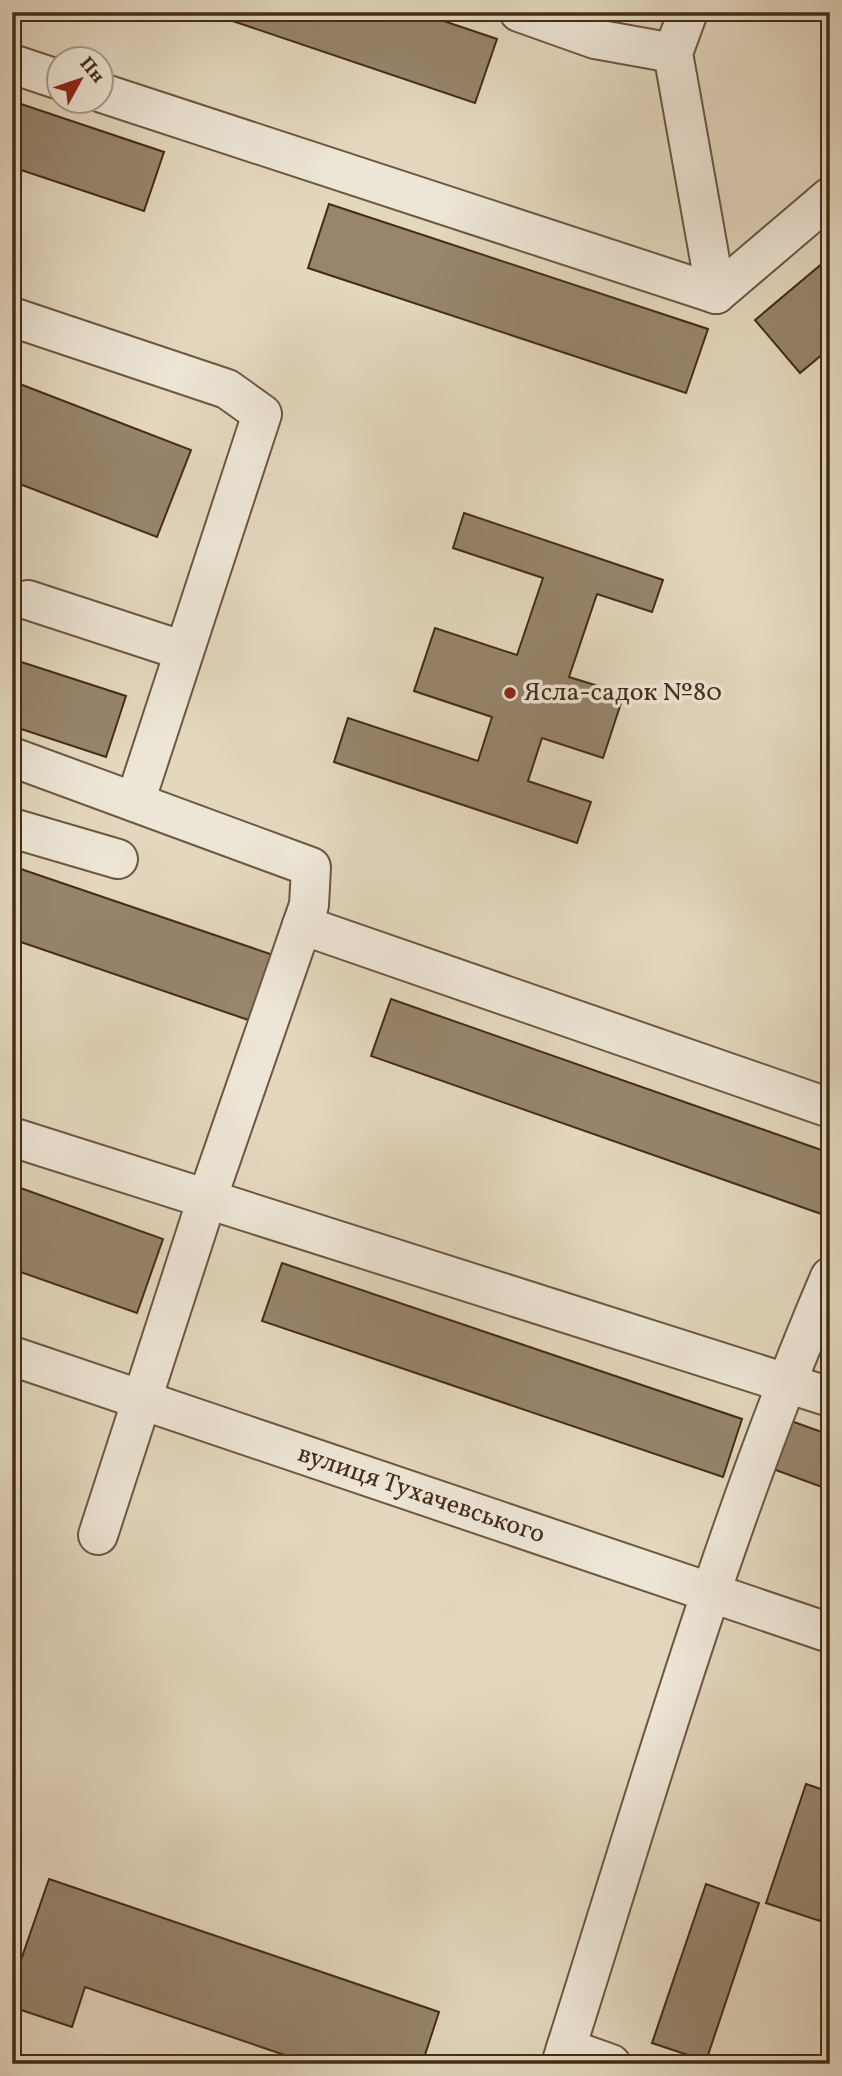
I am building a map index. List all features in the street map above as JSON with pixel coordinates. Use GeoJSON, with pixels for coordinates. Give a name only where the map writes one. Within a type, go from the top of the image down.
{"type":"FeatureCollection","features":[{"type":"Feature","properties":{"kind":"street"},"geometry":{"type":"LineString","coordinates":[[519,12],[595,39],[673,53]]}},
{"type":"Feature","properties":{"kind":"street"},"geometry":{"type":"LineString","coordinates":[[688,12],[673,53],[716,294]]}},
{"type":"Feature","properties":{"kind":"street"},"geometry":{"type":"LineString","coordinates":[[12,64],[46,75]]}},
{"type":"Feature","properties":{"kind":"street"},"geometry":{"type":"LineString","coordinates":[[116,98],[716,294]]}},
{"type":"Feature","properties":{"kind":"street"},"geometry":{"type":"LineString","coordinates":[[716,294],[830,197]]}},
{"type":"Feature","properties":{"kind":"street"},"geometry":{"type":"LineString","coordinates":[[12,317],[228,389],[262,414],[135,802]]}},
{"type":"Feature","properties":{"kind":"street"},"geometry":{"type":"LineString","coordinates":[[28,600],[184,651]]}},
{"type":"Feature","properties":{"kind":"street"},"geometry":{"type":"LineString","coordinates":[[12,757],[311,867],[309,905],[207,1199],[98,1535]]}},
{"type":"Feature","properties":{"kind":"street"},"geometry":{"type":"LineString","coordinates":[[12,828],[118,859]]}},
{"type":"Feature","properties":{"kind":"street"},"geometry":{"type":"LineString","coordinates":[[302,925],[830,1108]]}},
{"type":"Feature","properties":{"kind":"street"},"geometry":{"type":"LineString","coordinates":[[12,1137],[830,1397]]}},
{"type":"Feature","properties":{"kind":"street"},"geometry":{"type":"LineString","coordinates":[[611,2064],[564,2056],[710,1593],[785,1382],[830,1277]]}},
{"type":"Feature","properties":{"kind":"street","name":"вулиця Тухачевського"},"geometry":{"type":"LineString","coordinates":[[12,1356],[830,1633]]}},
{"type":"Feature","properties":{"kind":"building"},"geometry":{"type":"Polygon","coordinates":[[[206,12],[417,12],[497,39],[475,103],[206,12]]]}},
{"type":"Feature","properties":{"kind":"building"},"geometry":{"type":"Polygon","coordinates":[[[12,101],[46,112],[46,116],[57,116],[164,152],[144,211],[12,167],[12,101]]]}},
{"type":"Feature","properties":{"kind":"building"},"geometry":{"type":"Polygon","coordinates":[[[329,204],[708,329],[686,393],[308,268],[329,204]]]}},
{"type":"Feature","properties":{"kind":"building"},"geometry":{"type":"Polygon","coordinates":[[[830,257],[830,348],[800,373],[755,320],[830,257]]]}},
{"type":"Feature","properties":{"kind":"building"},"geometry":{"type":"Polygon","coordinates":[[[12,381],[191,450],[157,537],[12,481],[12,381]]]}},
{"type":"Feature","properties":{"kind":"building"},"geometry":{"type":"Polygon","coordinates":[[[464,513],[663,580],[652,612],[597,594],[569,677],[624,694],[603,758],[542,738],[528,781],[591,802],[577,843],[334,762],[348,718],[478,761],[492,717],[414,691],[435,628],[517,655],[543,578],[453,548],[464,513]]]}},
{"type":"Feature","properties":{"kind":"building"},"geometry":{"type":"Polygon","coordinates":[[[12,659],[126,696],[106,757],[12,726],[12,659]]]}},
{"type":"Feature","properties":{"kind":"building"},"geometry":{"type":"Polygon","coordinates":[[[12,866],[285,959],[263,1025],[12,939],[12,866]]]}},
{"type":"Feature","properties":{"kind":"building"},"geometry":{"type":"Polygon","coordinates":[[[391,999],[830,1153],[830,1217],[371,1056],[391,999]]]}},
{"type":"Feature","properties":{"kind":"building"},"geometry":{"type":"Polygon","coordinates":[[[12,1185],[163,1239],[137,1313],[12,1269],[12,1185]]]}},
{"type":"Feature","properties":{"kind":"building"},"geometry":{"type":"Polygon","coordinates":[[[282,1263],[742,1419],[723,1477],[262,1321],[282,1263]]]}},
{"type":"Feature","properties":{"kind":"building"},"geometry":{"type":"Polygon","coordinates":[[[780,1417],[830,1435],[830,1490],[762,1465],[780,1417]]]}},
{"type":"Feature","properties":{"kind":"building"},"geometry":{"type":"Polygon","coordinates":[[[806,1784],[830,1792],[830,1891],[820,1921],[766,1903],[806,1784]]]}},
{"type":"Feature","properties":{"kind":"building"},"geometry":{"type":"Polygon","coordinates":[[[49,1879],[439,2012],[422,2064],[311,2064],[85,1987],[72,2027],[12,2007],[12,1986],[49,1879]]]}},
{"type":"Feature","properties":{"kind":"building"},"geometry":{"type":"Polygon","coordinates":[[[706,1884],[759,1903],[706,2061],[652,2043],[706,1884]]]}},
{"type":"Feature","properties":{"kind":"place","name":"Ясла-садок №80"},"geometry":{"type":"Point","coordinates":[510,693]}}]}
